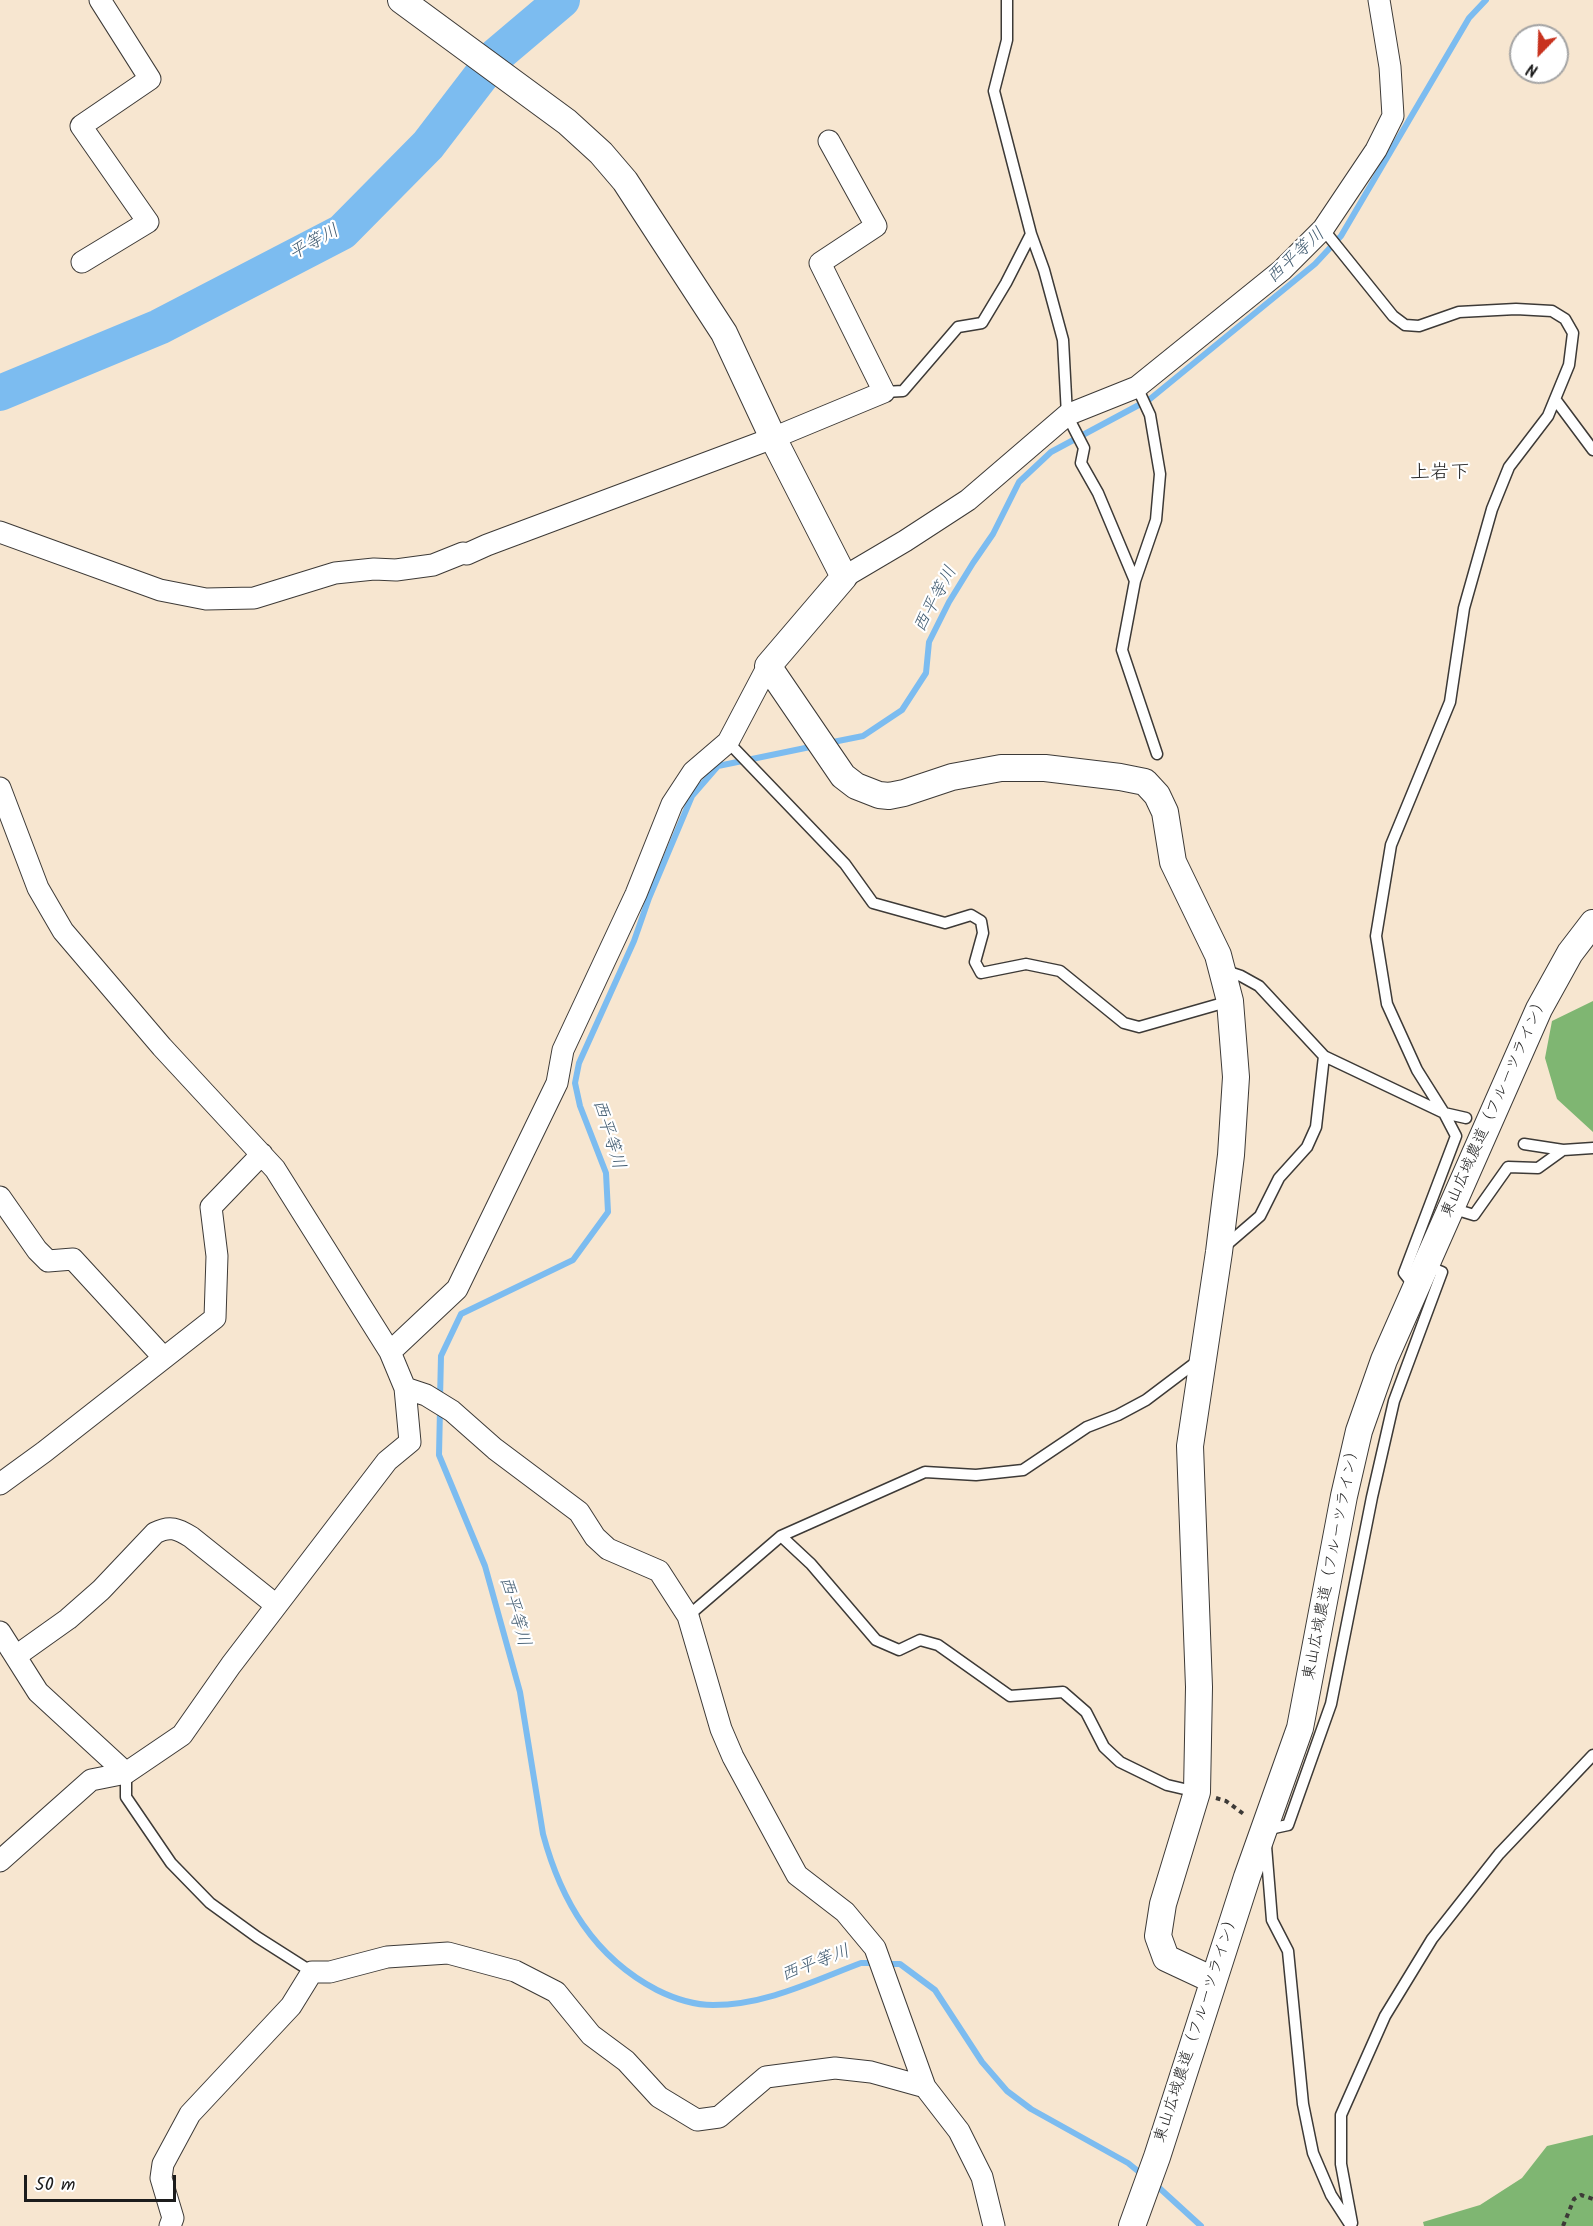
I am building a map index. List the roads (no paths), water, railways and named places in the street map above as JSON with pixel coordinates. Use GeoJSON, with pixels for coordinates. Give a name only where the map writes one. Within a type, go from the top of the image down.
{"type":"FeatureCollection","features":[{"type":"Feature","properties":{"kind":"street"},"geometry":{"type":"LineString","coordinates":[[82,262],[148,222],[81,126],[150,79],[100,0]]}},
{"type":"Feature","properties":{"kind":"street"},"geometry":{"type":"LineString","coordinates":[[401,0],[567,122],[601,153],[625,181],[724,333],[773,438],[844,577]]}},
{"type":"Feature","properties":{"kind":"street"},"geometry":{"type":"LineString","coordinates":[[390,1352],[457,1289],[557,1083],[563,1050],[636,894],[672,804],[693,772],[731,744],[768,666],[844,577],[968,500],[1068,416],[1137,387],[1282,270],[1323,230],[1376,150],[1393,116],[1390,67],[1378,0]]}},
{"type":"Feature","properties":{"kind":"street"},"geometry":{"type":"LineString","coordinates":[[0,532],[160,590],[206,599],[254,598],[335,573],[374,569],[396,570],[433,565],[773,438],[884,392],[820,263],[876,226],[829,141]]}},
{"type":"Feature","properties":{"kind":"street"},"geometry":{"type":"LineString","coordinates":[[768,666],[843,776],[856,786],[879,795],[904,793],[952,777],[1001,768],[1045,768],[1145,782],[1157,795],[1165,812],[1173,862],[1204,922],[1221,969],[1230,1001],[1236,1077],[1231,1155],[1219,1252],[1190,1446],[1199,1687],[1197,1792],[1163,1904],[1158,1936],[1166,1958],[1213,1980]]}},
{"type":"Feature","properties":{"kind":"street"},"geometry":{"type":"LineString","coordinates":[[0,788],[38,888],[63,931],[162,1047],[275,1169],[390,1352],[405,1388],[410,1442],[387,1461],[231,1665],[182,1735],[126,1773],[91,1780],[0,1861]]}},
{"type":"Feature","properties":{"kind":"street","name":"東山広域農道（フルーツライン）"},"geometry":{"type":"LineString","coordinates":[[1132,2226],[1247,1877],[1300,1728],[1344,1496],[1359,1431],[1384,1360],[1539,1009],[1570,953],[1593,923]]}},
{"type":"Feature","properties":{"kind":"street"},"geometry":{"type":"LineString","coordinates":[[0,1484],[45,1452],[215,1318],[217,1256],[211,1207],[262,1154]]}},
{"type":"Feature","properties":{"kind":"street"},"geometry":{"type":"LineString","coordinates":[[0,1197],[37,1250],[48,1261],[73,1259],[164,1358]]}},
{"type":"Feature","properties":{"kind":"street"},"geometry":{"type":"LineString","coordinates":[[405,1388],[426,1395],[452,1411],[495,1449],[579,1512],[595,1537],[608,1549],[659,1571],[688,1616],[721,1729],[733,1757],[797,1875],[845,1912],[875,1950],[925,2087],[959,2131],[982,2177],[994,2226]]}},
{"type":"Feature","properties":{"kind":"street"},"geometry":{"type":"LineString","coordinates":[[16,1656],[68,1619],[101,1590],[155,1533],[165,1528],[177,1528],[191,1537],[276,1605]]}},
{"type":"Feature","properties":{"kind":"street"},"geometry":{"type":"LineString","coordinates":[[0,1632],[38,1692],[126,1773]]}},
{"type":"Feature","properties":{"kind":"street"},"geometry":{"type":"LineString","coordinates":[[170,2226],[173,2218],[161,2178],[163,2164],[190,2114],[291,2006],[312,1972],[330,1972],[387,1957],[448,1953],[515,1971],[556,1992],[591,2035],[626,2061],[659,2097],[698,2121],[718,2117],[766,2077],[835,2068],[872,2072],[925,2087]]}},
{"type":"Feature","properties":{"kind":"lane"},"geometry":{"type":"LineString","coordinates":[[1007,0],[1006,40],[994,91],[1031,234],[1044,270],[1063,340],[1068,416],[1084,448],[1081,463],[1098,493],[1135,581]]}},
{"type":"Feature","properties":{"kind":"lane"},"geometry":{"type":"LineString","coordinates":[[1323,230],[1393,316],[1405,325],[1419,326],[1459,312],[1516,309],[1552,311],[1565,319],[1573,333],[1569,365],[1548,416],[1509,467],[1492,508],[1464,608],[1450,702],[1391,845],[1376,936],[1387,1004],[1417,1070],[1456,1136],[1404,1273],[1420,1276]]}},
{"type":"Feature","properties":{"kind":"lane"},"geometry":{"type":"LineString","coordinates":[[884,392],[903,391],[958,327],[982,323],[1031,234]]}},
{"type":"Feature","properties":{"kind":"lane"},"geometry":{"type":"LineString","coordinates":[[1137,387],[1150,415],[1160,474],[1156,520],[1135,581],[1122,650],[1157,754]]}},
{"type":"Feature","properties":{"kind":"lane"},"geometry":{"type":"LineString","coordinates":[[1555,399],[1593,450]]}},
{"type":"Feature","properties":{"kind":"lane"},"geometry":{"type":"LineString","coordinates":[[731,744],[845,864],[873,903],[945,923],[971,915],[981,921],[982,933],[975,963],[981,973],[1026,964],[1060,971],[1124,1023],[1139,1027],[1230,1001]]}},
{"type":"Feature","properties":{"kind":"lane"},"geometry":{"type":"LineString","coordinates":[[1221,969],[1259,986],[1324,1056],[1444,1113],[1466,1118]]}},
{"type":"Feature","properties":{"kind":"lane"},"geometry":{"type":"LineString","coordinates":[[1219,1252],[1260,1216],[1280,1178],[1307,1146],[1316,1127],[1324,1056]]}},
{"type":"Feature","properties":{"kind":"lane"},"geometry":{"type":"LineString","coordinates":[[1524,1144],[1563,1150],[1593,1148]]}},
{"type":"Feature","properties":{"kind":"lane"},"geometry":{"type":"LineString","coordinates":[[1450,1208],[1474,1215],[1508,1167],[1538,1168],[1563,1150]]}},
{"type":"Feature","properties":{"kind":"lane"},"geometry":{"type":"LineString","coordinates":[[688,1616],[781,1536],[925,1472],[976,1475],[1023,1470],[1087,1427],[1118,1415],[1146,1400],[1202,1358]]}},
{"type":"Feature","properties":{"kind":"lane"},"geometry":{"type":"LineString","coordinates":[[781,1536],[811,1564],[876,1640],[899,1650],[920,1640],[938,1645],[1011,1696],[1063,1692],[1086,1712],[1104,1747],[1120,1762],[1167,1785],[1197,1792]]}},
{"type":"Feature","properties":{"kind":"lane"},"geometry":{"type":"LineString","coordinates":[[1352,2226],[1341,2164],[1341,2115],[1385,2016],[1432,1939],[1499,1854],[1593,1755]]}},
{"type":"Feature","properties":{"kind":"lane"},"geometry":{"type":"LineString","coordinates":[[126,1773],[126,1797],[171,1863],[210,1903],[257,1937],[312,1972]]}},
{"type":"Feature","properties":{"kind":"lane"},"geometry":{"type":"LineString","coordinates":[[1265,1830],[1272,1920],[1288,1951],[1303,2104],[1313,2153],[1331,2195],[1352,2226]]}},
{"type":"Feature","properties":{"kind":"waterway","name":"平等川"},"geometry":{"type":"LineString","coordinates":[[0,393],[159,327],[342,232],[428,145],[497,55],[562,0]]}},
{"type":"Feature","properties":{"kind":"waterway","name":"西平等川"},"geometry":{"type":"LineString","coordinates":[[828,743],[863,736],[902,710],[926,673],[929,642],[949,602],[993,534],[1019,482],[1051,452],[1150,399],[1315,264],[1341,236],[1469,18],[1486,0]]}},
{"type":"Feature","properties":{"kind":"waterway","name":"西平等川"},"geometry":{"type":"LineString","coordinates":[[440,1399],[441,1356],[461,1314],[573,1260],[608,1212],[606,1173],[580,1106],[575,1083],[579,1063],[634,941],[649,898],[692,796],[718,766],[815,746]]}},
{"type":"Feature","properties":{"kind":"waterway","name":"西平等川"},"geometry":{"type":"LineString","coordinates":[[440,1409],[439,1455],[485,1566],[520,1692],[543,1834],[560,1882],[583,1925],[598,1944],[635,1977],[670,1996],[705,2005],[752,2001],[807,1984],[861,1963],[875,1963]]}},
{"type":"Feature","properties":{"kind":"waterway","name":"西平等川"},"geometry":{"type":"LineString","coordinates":[[885,1964],[900,1964],[935,1990],[982,2062],[1007,2091],[1031,2109],[1128,2163],[1144,2176]]}},
{"type":"Feature","properties":{"kind":"waterway","name":"西平等川"},"geometry":{"type":"LineString","coordinates":[[1155,2184],[1201,2226]]}},
{"type":"Feature","properties":{"kind":"district","name":"上岩下"},"geometry":{"type":"Point","coordinates":[1440,475]}}]}
